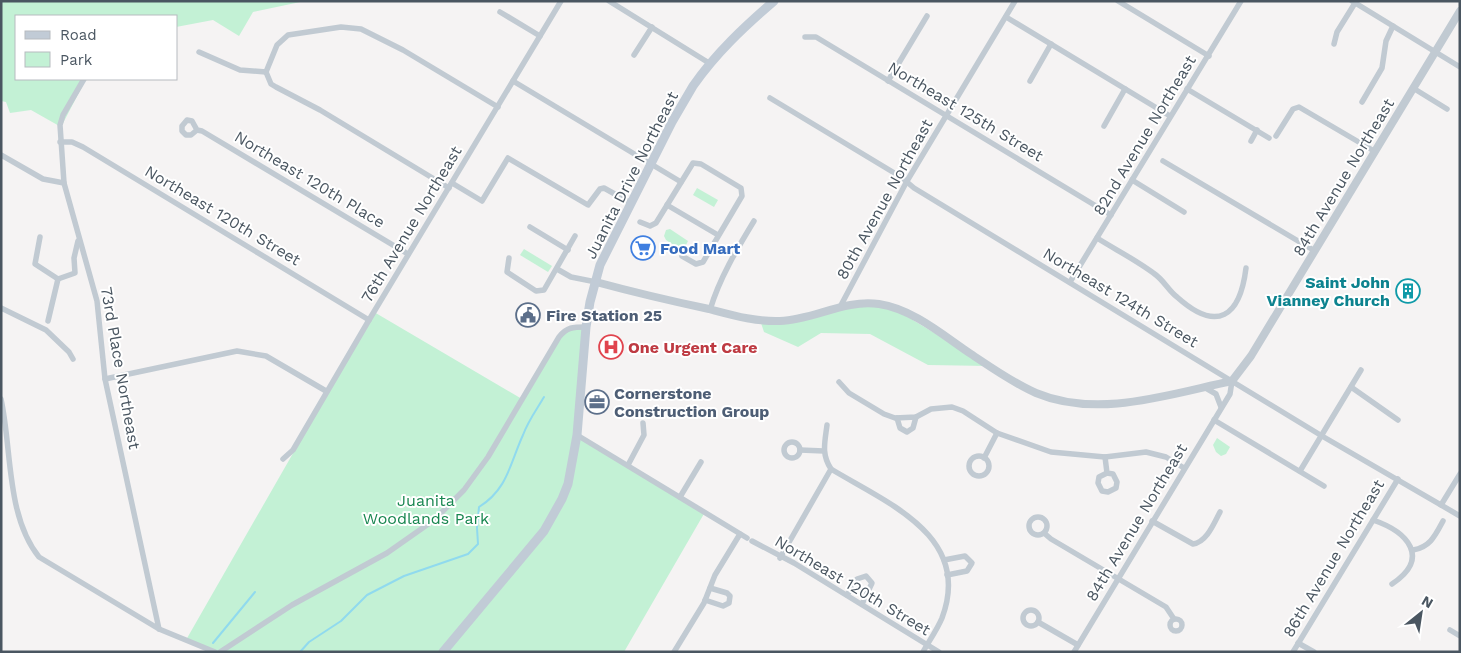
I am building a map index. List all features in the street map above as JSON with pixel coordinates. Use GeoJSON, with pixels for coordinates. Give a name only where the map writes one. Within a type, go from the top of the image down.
{"type":"FeatureCollection","features":[{"type":"Feature","properties":{"kind":"main road","name":"Juanita Drive Northeast"},"geometry":{"type":"LineString","coordinates":[[443,652],[544,531],[562,499],[568,484],[577,435],[586,326],[596,282],[606,250],[672,122],[709,63],[731,39],[774,1]]}},
{"type":"Feature","properties":{"kind":"street","name":"76th Avenue Northeast"},"geometry":{"type":"LineString","coordinates":[[283,459],[293,450],[326,391],[561,1]]}},
{"type":"Feature","properties":{"kind":"street"},"geometry":{"type":"LineString","coordinates":[[609,1],[709,63]]}},
{"type":"Feature","properties":{"kind":"street","name":"80th Avenue Northeast"},"geometry":{"type":"LineString","coordinates":[[840,307],[907,181],[1014,1]]}},
{"type":"Feature","properties":{"kind":"street"},"geometry":{"type":"LineString","coordinates":[[1118,1],[1209,56]]}},
{"type":"Feature","properties":{"kind":"street","name":"82nd Avenue Northeast"},"geometry":{"type":"LineString","coordinates":[[1070,282],[1241,1]]}},
{"type":"Feature","properties":{"kind":"street"},"geometry":{"type":"LineString","coordinates":[[1334,44],[1337,32],[1353,2],[1460,67]]}},
{"type":"Feature","properties":{"kind":"street"},"geometry":{"type":"LineString","coordinates":[[500,12],[540,36]]}},
{"type":"Feature","properties":{"kind":"street","name":"84th Avenue Northeast"},"geometry":{"type":"LineString","coordinates":[[1074,652],[1230,394],[1232,381],[1251,356],[1412,88],[1460,12]]}},
{"type":"Feature","properties":{"kind":"street"},"geometry":{"type":"LineString","coordinates":[[888,81],[927,16]]}},
{"type":"Feature","properties":{"kind":"street"},"geometry":{"type":"LineString","coordinates":[[1006,17],[1170,116]]}},
{"type":"Feature","properties":{"kind":"street"},"geometry":{"type":"LineString","coordinates":[[1362,102],[1382,68],[1386,41],[1393,26]]}},
{"type":"Feature","properties":{"kind":"street"},"geometry":{"type":"LineString","coordinates":[[634,55],[652,27]]}},
{"type":"Feature","properties":{"kind":"street"},"geometry":{"type":"LineString","coordinates":[[498,106],[370,32],[341,28],[288,35],[278,45],[266,72],[271,84],[276,87],[482,201],[508,158],[588,205],[600,189],[604,188],[631,203]]}},
{"type":"Feature","properties":{"kind":"street","name":"Northeast 125th Street"},"geometry":{"type":"LineString","coordinates":[[805,37],[816,38],[1111,215]]}},
{"type":"Feature","properties":{"kind":"street"},"geometry":{"type":"LineString","coordinates":[[1030,81],[1051,44]]}},
{"type":"Feature","properties":{"kind":"street"},"geometry":{"type":"LineString","coordinates":[[199,52],[240,70],[266,72]]}},
{"type":"Feature","properties":{"kind":"street","name":"73rd Place Northeast"},"geometry":{"type":"LineString","coordinates":[[83,80],[63,115],[60,142],[64,183],[97,301],[106,378],[159,629]]}},
{"type":"Feature","properties":{"kind":"street"},"geometry":{"type":"LineString","coordinates":[[513,81],[681,182]]}},
{"type":"Feature","properties":{"kind":"street"},"geometry":{"type":"LineString","coordinates":[[1412,88],[1446,109]]}},
{"type":"Feature","properties":{"kind":"street"},"geometry":{"type":"LineString","coordinates":[[1104,126],[1126,89]]}},
{"type":"Feature","properties":{"kind":"street"},"geometry":{"type":"LineString","coordinates":[[1187,89],[1272,137],[1296,107],[1303,109],[1374,151]]}},
{"type":"Feature","properties":{"kind":"street","name":"Northeast 124th Street"},"geometry":{"type":"LineString","coordinates":[[770,98],[907,181],[914,188],[1322,436],[1460,516]]}},
{"type":"Feature","properties":{"kind":"street","name":"Northeast 120th Place"},"geometry":{"type":"LineString","coordinates":[[196,130],[408,254]]}},
{"type":"Feature","properties":{"kind":"street"},"geometry":{"type":"LineString","coordinates":[[1251,141],[1257,130]]}},
{"type":"Feature","properties":{"kind":"street","name":"Northeast 120th Street"},"geometry":{"type":"LineString","coordinates":[[60,142],[72,142],[83,146],[369,320]]}},
{"type":"Feature","properties":{"kind":"street"},"geometry":{"type":"LineString","coordinates":[[1,155],[43,179],[64,183]]}},
{"type":"Feature","properties":{"kind":"street"},"geometry":{"type":"LineString","coordinates":[[1163,161],[1314,251]]}},
{"type":"Feature","properties":{"kind":"street"},"geometry":{"type":"LineString","coordinates":[[640,222],[650,226],[656,223],[694,163],[700,164],[741,188],[743,192],[700,264],[682,256]]}},
{"type":"Feature","properties":{"kind":"street"},"geometry":{"type":"LineString","coordinates":[[1132,180],[1184,212]]}},
{"type":"Feature","properties":{"kind":"street"},"geometry":{"type":"LineString","coordinates":[[667,205],[718,235]]}},
{"type":"Feature","properties":{"kind":"street"},"geometry":{"type":"LineString","coordinates":[[710,310],[715,293],[727,273],[730,261],[754,221]]}},
{"type":"Feature","properties":{"kind":"street"},"geometry":{"type":"LineString","coordinates":[[530,227],[568,250]]}},
{"type":"Feature","properties":{"kind":"street"},"geometry":{"type":"LineString","coordinates":[[509,258],[508,272],[536,291],[544,290],[575,236]]}},
{"type":"Feature","properties":{"kind":"street"},"geometry":{"type":"LineString","coordinates":[[40,237],[35,264],[58,279]]}},
{"type":"Feature","properties":{"kind":"street"},"geometry":{"type":"LineString","coordinates":[[1097,238],[1156,275],[1182,302],[1211,318],[1222,317],[1230,310],[1244,285],[1246,268]]}},
{"type":"Feature","properties":{"kind":"street"},"geometry":{"type":"LineString","coordinates":[[58,279],[76,273],[74,255],[79,239]]}},
{"type":"Feature","properties":{"kind":"street"},"geometry":{"type":"LineString","coordinates":[[557,269],[571,276],[759,320],[795,320],[854,303],[880,304],[906,313],[1015,383],[1054,399],[1069,402],[1109,404],[1232,381]]}},
{"type":"Feature","properties":{"kind":"street"},"geometry":{"type":"LineString","coordinates":[[48,321],[58,279]]}},
{"type":"Feature","properties":{"kind":"street"},"geometry":{"type":"LineString","coordinates":[[1,308],[46,330],[73,359]]}},
{"type":"Feature","properties":{"kind":"street"},"geometry":{"type":"LineString","coordinates":[[220,652],[292,605],[387,553],[434,520],[464,490],[488,457],[564,329],[586,326]]}},
{"type":"Feature","properties":{"kind":"street"},"geometry":{"type":"LineString","coordinates":[[106,378],[237,351],[266,356],[326,391]]}},
{"type":"Feature","properties":{"kind":"street"},"geometry":{"type":"LineString","coordinates":[[1300,471],[1361,370]]}},
{"type":"Feature","properties":{"kind":"street"},"geometry":{"type":"LineString","coordinates":[[838,382],[849,393],[884,414],[897,418],[916,417],[932,409],[952,407],[963,411],[997,433],[1051,452],[1105,457],[1146,452],[1166,457],[1184,468]]}},
{"type":"Feature","properties":{"kind":"street"},"geometry":{"type":"LineString","coordinates":[[1204,387],[1216,394],[1221,407]]}},
{"type":"Feature","properties":{"kind":"street"},"geometry":{"type":"LineString","coordinates":[[1352,387],[1398,420]]}},
{"type":"Feature","properties":{"kind":"street"},"geometry":{"type":"LineString","coordinates":[[1,399],[15,500],[30,542],[39,557],[159,629],[215,652]]}},
{"type":"Feature","properties":{"kind":"street"},"geometry":{"type":"LineString","coordinates":[[897,418],[900,428],[907,432],[913,428],[916,417]]}},
{"type":"Feature","properties":{"kind":"street"},"geometry":{"type":"LineString","coordinates":[[1214,420],[1324,486]]}},
{"type":"Feature","properties":{"kind":"street"},"geometry":{"type":"LineString","coordinates":[[628,465],[644,435],[643,423]]}},
{"type":"Feature","properties":{"kind":"street"},"geometry":{"type":"LineString","coordinates":[[827,425],[824,451],[826,461],[831,470],[912,518],[930,535],[944,560],[947,574],[946,607],[923,652]]}},
{"type":"Feature","properties":{"kind":"street"},"geometry":{"type":"LineString","coordinates":[[984,458],[997,433]]}},
{"type":"Feature","properties":{"kind":"street","name":"Northeast 120th Street"},"geometry":{"type":"LineString","coordinates":[[577,435],[780,558],[794,563],[939,652]]}},
{"type":"Feature","properties":{"kind":"street"},"geometry":{"type":"LineString","coordinates":[[800,450],[824,451]]}},
{"type":"Feature","properties":{"kind":"street"},"geometry":{"type":"LineString","coordinates":[[1105,457],[1107,473]]}},
{"type":"Feature","properties":{"kind":"street"},"geometry":{"type":"LineString","coordinates":[[680,497],[701,462]]}},
{"type":"Feature","properties":{"kind":"street"},"geometry":{"type":"LineString","coordinates":[[780,558],[831,470]]}},
{"type":"Feature","properties":{"kind":"street"},"geometry":{"type":"LineString","coordinates":[[1441,505],[1460,474]]}},
{"type":"Feature","properties":{"kind":"street","name":"86th Avenue Northeast"},"geometry":{"type":"LineString","coordinates":[[1292,652],[1398,479]]}},
{"type":"Feature","properties":{"kind":"street"},"geometry":{"type":"LineString","coordinates":[[1152,521],[1194,544],[1198,544],[1206,536],[1220,512]]}},
{"type":"Feature","properties":{"kind":"street"},"geometry":{"type":"LineString","coordinates":[[1373,520],[1405,538],[1412,550],[1413,561],[1404,576],[1392,584]]}},
{"type":"Feature","properties":{"kind":"street"},"geometry":{"type":"LineString","coordinates":[[1412,550],[1424,548],[1431,542],[1443,521]]}},
{"type":"Feature","properties":{"kind":"street"},"geometry":{"type":"LineString","coordinates":[[1044,533],[1166,608],[1174,619]]}},
{"type":"Feature","properties":{"kind":"street"},"geometry":{"type":"LineString","coordinates":[[674,652],[706,600],[715,574],[740,534]]}},
{"type":"Feature","properties":{"kind":"street"},"geometry":{"type":"LineString","coordinates":[[944,560],[965,556],[972,563],[967,571],[947,574]]}},
{"type":"Feature","properties":{"kind":"street"},"geometry":{"type":"LineString","coordinates":[[847,595],[857,579],[866,576],[872,583],[862,604]]}},
{"type":"Feature","properties":{"kind":"street"},"geometry":{"type":"LineString","coordinates":[[706,600],[723,606],[730,601],[726,593],[710,588]]}},
{"type":"Feature","properties":{"kind":"street"},"geometry":{"type":"LineString","coordinates":[[1038,622],[1078,645]]}},
{"type":"Feature","properties":{"kind":"street"},"geometry":{"type":"LineString","coordinates":[[1450,630],[1460,636]]}},
{"type":"Feature","properties":{"kind":"street"},"geometry":{"type":"LineString","coordinates":[[1298,642],[1314,652]]}},
{"type":"Feature","properties":{"kind":"green space"},"geometry":{"type":"Polygon","coordinates":[[[1,1],[305,1],[253,12],[239,36],[213,20],[178,27],[178,15],[15,15],[15,80],[85,80],[61,127],[31,110],[10,113],[6,102],[1,101],[1,1]]]}},
{"type":"Feature","properties":{"kind":"green space"},"geometry":{"type":"Polygon","coordinates":[[[697,188],[718,200],[714,207],[693,195],[697,188]]]}},
{"type":"Feature","properties":{"kind":"green space"},"geometry":{"type":"Polygon","coordinates":[[[670,229],[688,241],[683,251],[666,240],[664,236],[666,230],[670,229]]]}},
{"type":"Feature","properties":{"kind":"green space"},"geometry":{"type":"Polygon","coordinates":[[[524,249],[552,266],[548,272],[520,255],[524,249]]]}},
{"type":"Feature","properties":{"kind":"green space"},"geometry":{"type":"Polygon","coordinates":[[[854,303],[893,308],[989,366],[928,365],[870,334],[821,333],[798,347],[764,332],[761,323],[854,303]]]}},
{"type":"Feature","properties":{"kind":"green space","name":"Juanita Woodlands Park"},"geometry":{"type":"Polygon","coordinates":[[[374,312],[522,399],[564,329],[586,327],[577,435],[705,512],[624,652],[215,652],[186,640],[374,312]]]}},
{"type":"Feature","properties":{"kind":"green space"},"geometry":{"type":"Polygon","coordinates":[[[1217,438],[1230,447],[1226,454],[1221,456],[1216,452],[1213,445],[1217,438]]]}},
{"type":"Feature","properties":{"kind":"waterway"},"geometry":{"type":"LineString","coordinates":[[300,652],[309,642],[341,621],[367,595],[404,576],[468,554],[478,544],[479,507],[489,500],[502,484],[527,425],[544,397]]}},
{"type":"Feature","properties":{"kind":"waterway"},"geometry":{"type":"LineString","coordinates":[[213,643],[255,592]]}},
{"type":"Feature","properties":{"kind":"place","name":"Food Mart"},"geometry":{"type":"Point","coordinates":[643,248]}},
{"type":"Feature","properties":{"kind":"place","name":"Saint John Vianney Church"},"geometry":{"type":"Point","coordinates":[1408,291]}},
{"type":"Feature","properties":{"kind":"place","name":"Fire Station 25"},"geometry":{"type":"Point","coordinates":[528,315]}},
{"type":"Feature","properties":{"kind":"place","name":"One Urgent Care"},"geometry":{"type":"Point","coordinates":[611,347]}},
{"type":"Feature","properties":{"kind":"place","name":"Cornerstone Construction Group"},"geometry":{"type":"Point","coordinates":[597,402]}}]}
